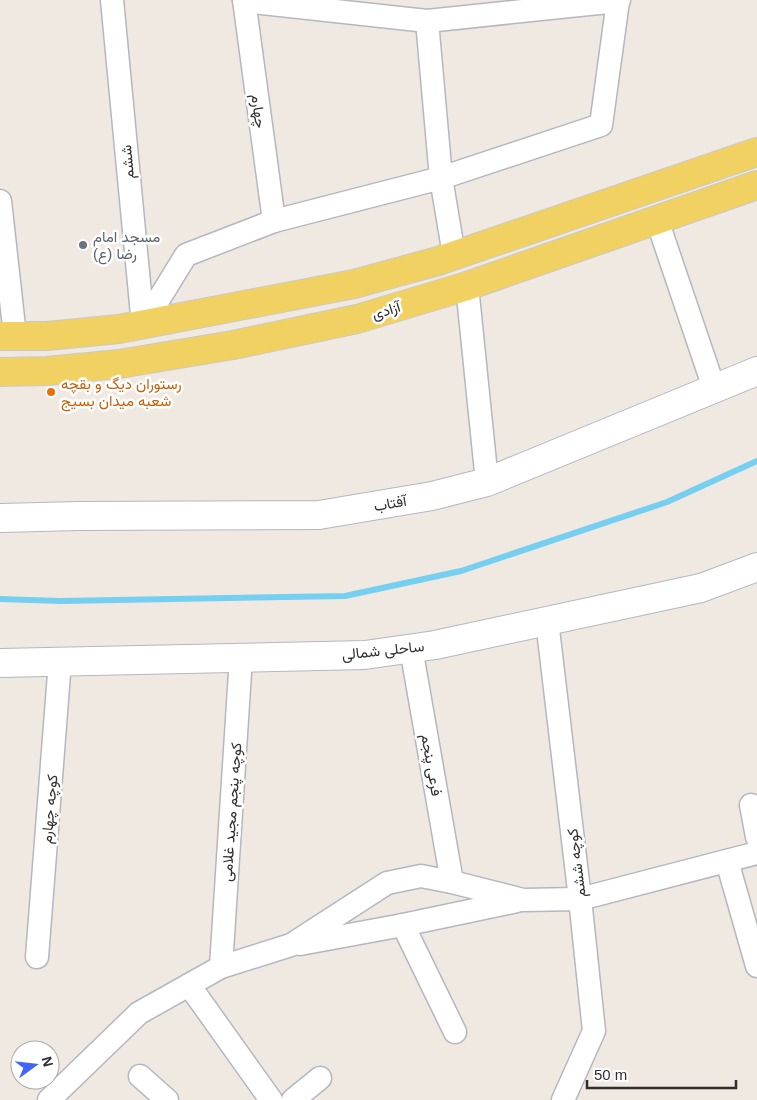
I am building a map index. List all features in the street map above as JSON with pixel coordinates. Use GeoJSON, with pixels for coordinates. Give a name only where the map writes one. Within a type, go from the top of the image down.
{"type":"FeatureCollection","features":[{"type":"Feature","properties":{"kind":"main road"},"geometry":{"type":"LineString","coordinates":[[8,336],[47,336],[118,329],[354,284],[454,255],[757,152]]}},
{"type":"Feature","properties":{"kind":"main road","name":"آزادی"},"geometry":{"type":"LineString","coordinates":[[0,372],[47,371],[119,364],[233,345],[357,319],[467,286],[757,185]]}},
{"type":"Feature","properties":{"kind":"street","name":"ششم"},"geometry":{"type":"LineString","coordinates":[[112,0],[143,325]]}},
{"type":"Feature","properties":{"kind":"street"},"geometry":{"type":"LineString","coordinates":[[143,325],[186,255],[274,221],[441,178],[601,125],[619,1],[427,21],[244,0]]}},
{"type":"Feature","properties":{"kind":"street","name":"چهارم"},"geometry":{"type":"LineString","coordinates":[[244,0],[274,221]]}},
{"type":"Feature","properties":{"kind":"street"},"geometry":{"type":"LineString","coordinates":[[427,21],[441,178],[454,255]]}},
{"type":"Feature","properties":{"kind":"street"},"geometry":{"type":"LineString","coordinates":[[0,201],[8,336]]}},
{"type":"Feature","properties":{"kind":"street"},"geometry":{"type":"LineString","coordinates":[[657,220],[714,388]]}},
{"type":"Feature","properties":{"kind":"street"},"geometry":{"type":"LineString","coordinates":[[467,286],[487,482]]}},
{"type":"Feature","properties":{"kind":"street","name":"آفتاب"},"geometry":{"type":"LineString","coordinates":[[0,518],[319,515],[432,496],[487,482],[757,371]]}},
{"type":"Feature","properties":{"kind":"street","name":"ساحلی شمالی"},"geometry":{"type":"LineString","coordinates":[[0,663],[364,655],[435,645],[701,588],[757,567]]}},
{"type":"Feature","properties":{"kind":"street","name":"کوچه ششم"},"geometry":{"type":"LineString","coordinates":[[547,621],[594,1031],[563,1100]]}},
{"type":"Feature","properties":{"kind":"street","name":"فرعی پنجم"},"geometry":{"type":"LineString","coordinates":[[412,648],[452,882]]}},
{"type":"Feature","properties":{"kind":"street","name":"کوچه پنجم مجید غلامی"},"geometry":{"type":"LineString","coordinates":[[221,967],[241,657]]}},
{"type":"Feature","properties":{"kind":"street","name":"کوچه چهارم"},"geometry":{"type":"LineString","coordinates":[[37,957],[60,661]]}},
{"type":"Feature","properties":{"kind":"street"},"geometry":{"type":"LineString","coordinates":[[751,805],[757,837]]}},
{"type":"Feature","properties":{"kind":"street"},"geometry":{"type":"LineString","coordinates":[[49,1100],[139,1013],[221,967],[291,945],[403,925],[523,900],[580,899],[757,854]]}},
{"type":"Feature","properties":{"kind":"street"},"geometry":{"type":"LineString","coordinates":[[727,861],[757,966]]}},
{"type":"Feature","properties":{"kind":"street"},"geometry":{"type":"LineString","coordinates":[[291,945],[387,883],[421,876],[523,900]]}},
{"type":"Feature","properties":{"kind":"street"},"geometry":{"type":"LineString","coordinates":[[403,925],[455,1032]]}},
{"type":"Feature","properties":{"kind":"street"},"geometry":{"type":"LineString","coordinates":[[189,985],[271,1100]]}},
{"type":"Feature","properties":{"kind":"street"},"geometry":{"type":"LineString","coordinates":[[140,1076],[167,1100]]}},
{"type":"Feature","properties":{"kind":"street"},"geometry":{"type":"LineString","coordinates":[[293,1100],[320,1078]]}},
{"type":"Feature","properties":{"kind":"waterway"},"geometry":{"type":"LineString","coordinates":[[0,599],[61,601],[345,596],[461,571],[667,502],[757,461]]}},
{"type":"Feature","properties":{"kind":"place","name":"مسجد امام رضا (ع)"},"geometry":{"type":"Point","coordinates":[83,245]}},
{"type":"Feature","properties":{"kind":"place","name":"رستوران دیگ و بقچه شعبه میدان بسیج"},"geometry":{"type":"Point","coordinates":[51,392]}}]}
